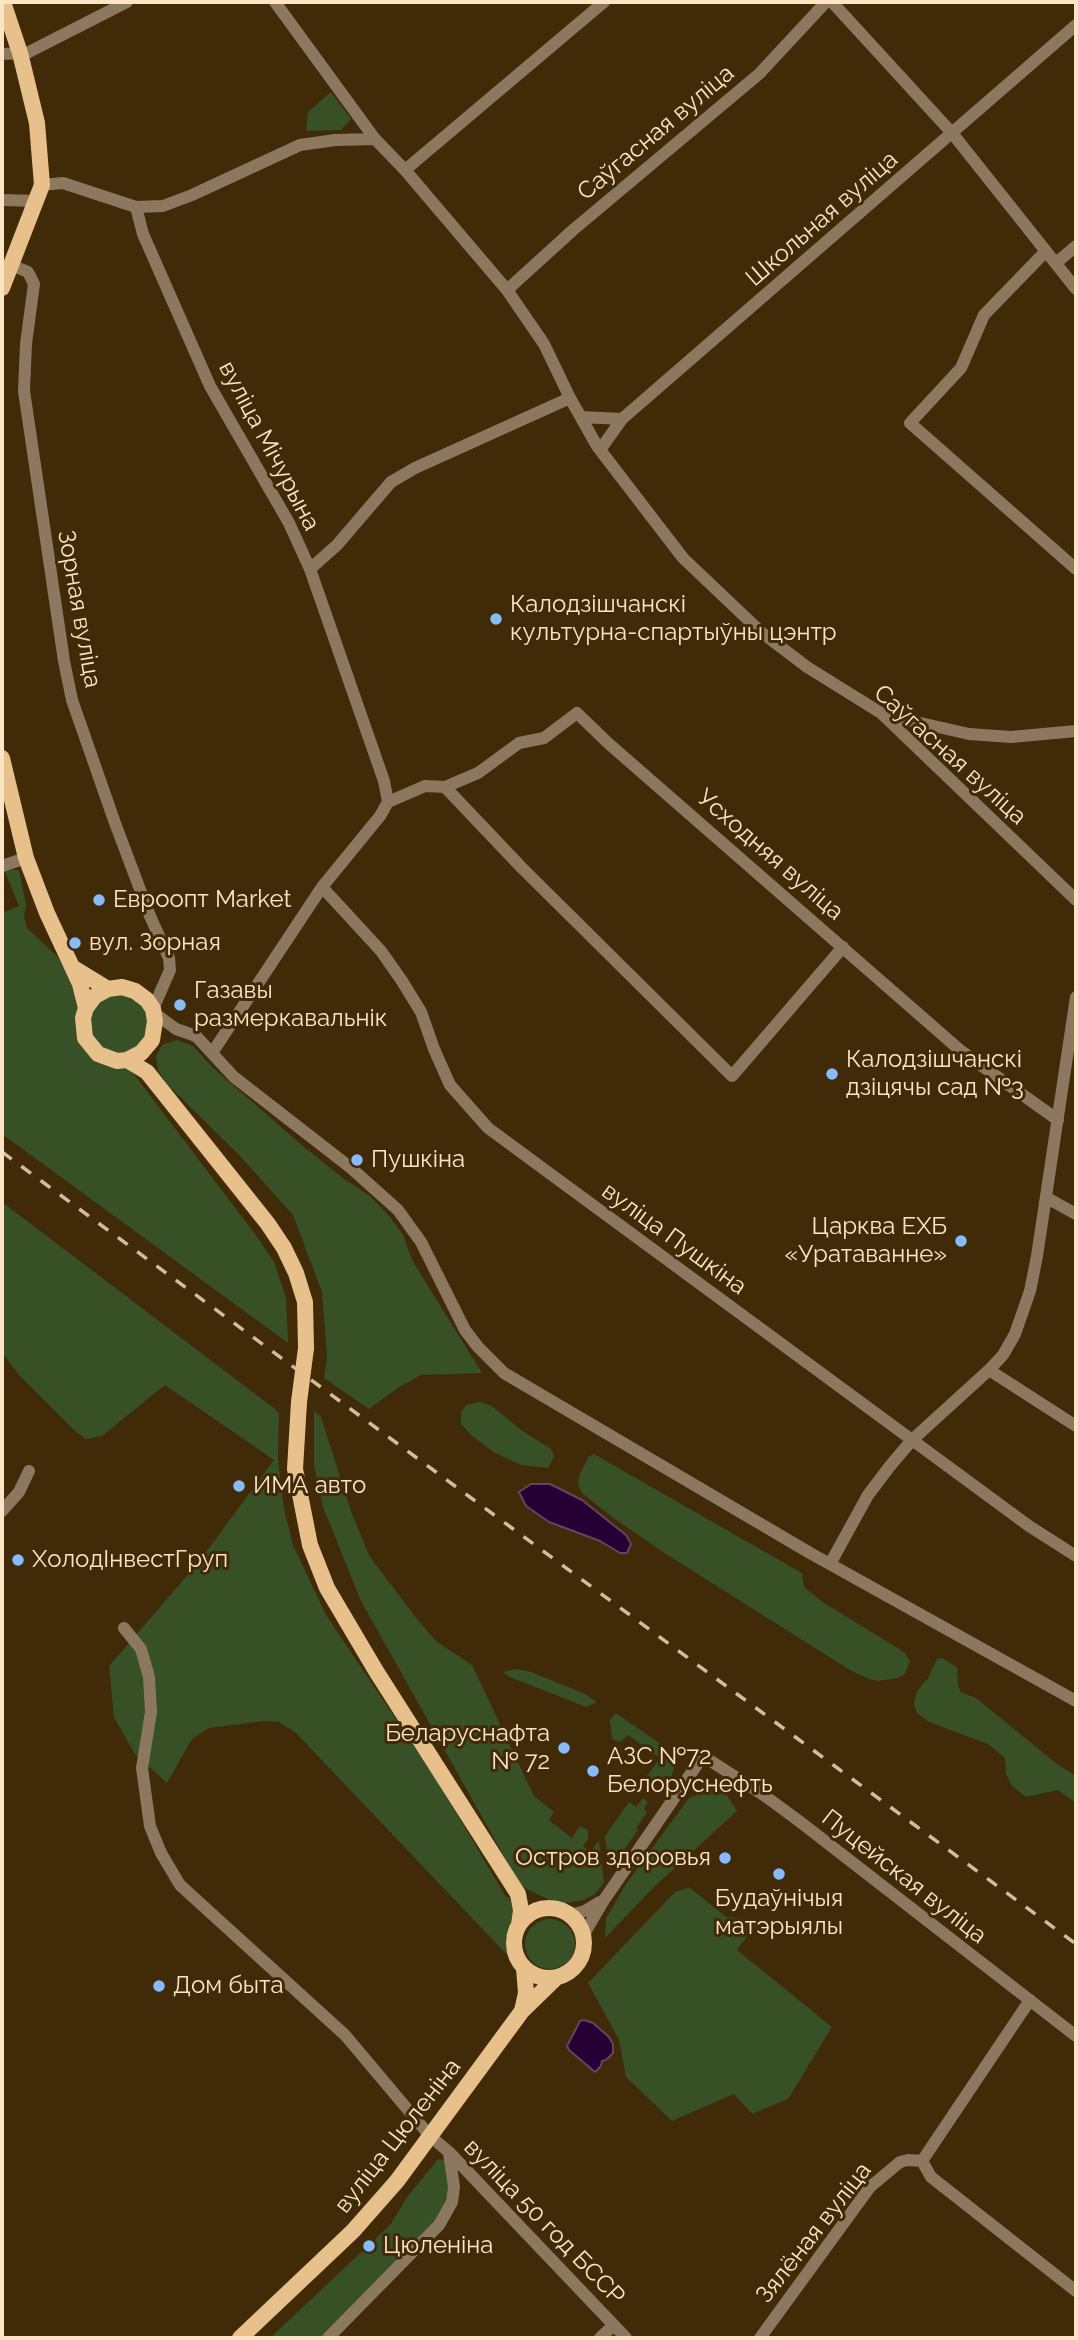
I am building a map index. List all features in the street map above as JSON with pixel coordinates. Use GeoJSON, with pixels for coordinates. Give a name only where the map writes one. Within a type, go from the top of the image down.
{"type":"FeatureCollection","features":[{"type":"Feature","properties":{"kind":"main road"},"geometry":{"type":"LineString","coordinates":[[3,2],[20,53],[37,123],[42,185],[3,284]]}},
{"type":"Feature","properties":{"kind":"main road"},"geometry":{"type":"LineString","coordinates":[[2,758],[26,858],[47,913],[85,997],[82,1028],[90,1047],[107,1059],[127,1060],[147,1072],[268,1224],[296,1273],[305,1302],[306,1348],[295,1469],[310,1545],[327,1588],[376,1671],[517,1894],[521,1910],[514,1948],[517,1959],[534,1975],[545,1979],[556,1978]]}},
{"type":"Feature","properties":{"kind":"main road"},"geometry":{"type":"LineString","coordinates":[[72,967],[108,989]]}},
{"type":"Feature","properties":{"kind":"main road"},"geometry":{"type":"LineString","coordinates":[[86,1008],[95,996],[108,989],[135,991],[147,1000],[153,1010],[155,1031],[145,1059],[147,1072]]}},
{"type":"Feature","properties":{"kind":"main road"},"geometry":{"type":"LineString","coordinates":[[127,1060],[149,1044]]}},
{"type":"Feature","properties":{"kind":"main road"},"geometry":{"type":"LineString","coordinates":[[517,1894],[547,1908]]}},
{"type":"Feature","properties":{"kind":"main road"},"geometry":{"type":"LineString","coordinates":[[519,1925],[526,1916],[536,1910],[559,1909],[579,1923],[583,1934]]}},
{"type":"Feature","properties":{"kind":"main road","name":"вуліца Цюленіна"},"geometry":{"type":"LineString","coordinates":[[240,2338],[353,2231],[397,2181],[522,2011],[556,1978],[576,1967],[585,1945],[583,1934]]}},
{"type":"Feature","properties":{"kind":"main road"},"geometry":{"type":"LineString","coordinates":[[522,2011],[526,1993],[524,1968]]}},
{"type":"Feature","properties":{"kind":"street"},"geometry":{"type":"LineString","coordinates":[[2,54],[27,52],[127,2]]}},
{"type":"Feature","properties":{"kind":"street","name":"Саўгасная вуліца"},"geometry":{"type":"LineString","coordinates":[[275,2],[374,139],[405,170],[507,290],[544,344],[570,398],[600,450],[683,558],[761,632],[807,667],[881,713],[1076,900]]}},
{"type":"Feature","properties":{"kind":"street"},"geometry":{"type":"LineString","coordinates":[[405,170],[604,2]]}},
{"type":"Feature","properties":{"kind":"street","name":"Саўгасная вуліца"},"geometry":{"type":"LineString","coordinates":[[507,290],[573,230],[759,74],[826,2]]}},
{"type":"Feature","properties":{"kind":"street"},"geometry":{"type":"LineString","coordinates":[[832,2],[953,133],[1076,289]]}},
{"type":"Feature","properties":{"kind":"street","name":"Школьная вуліца"},"geometry":{"type":"LineString","coordinates":[[600,450],[622,419],[1076,25]]}},
{"type":"Feature","properties":{"kind":"street"},"geometry":{"type":"LineString","coordinates":[[42,185],[63,183],[136,207],[163,206],[300,145],[335,140],[374,139]]}},
{"type":"Feature","properties":{"kind":"street"},"geometry":{"type":"LineString","coordinates":[[2,200],[37,201]]}},
{"type":"Feature","properties":{"kind":"street","name":"вуліца Мічурына"},"geometry":{"type":"LineString","coordinates":[[136,207],[143,234],[210,386],[289,523],[310,569],[384,781],[388,802]]}},
{"type":"Feature","properties":{"kind":"street"},"geometry":{"type":"LineString","coordinates":[[1056,263],[1076,246]]}},
{"type":"Feature","properties":{"kind":"street"},"geometry":{"type":"LineString","coordinates":[[1046,251],[984,315],[961,368],[910,423],[1076,569]]}},
{"type":"Feature","properties":{"kind":"street","name":"Зорная вуліца"},"geometry":{"type":"LineString","coordinates":[[11,265],[28,272],[33,277],[34,284],[26,344],[24,391],[72,700],[119,835],[169,958],[170,970],[163,982]]}},
{"type":"Feature","properties":{"kind":"street"},"geometry":{"type":"LineString","coordinates":[[310,569],[337,545],[391,482],[415,468],[570,398]]}},
{"type":"Feature","properties":{"kind":"street"},"geometry":{"type":"LineString","coordinates":[[581,417],[622,419]]}},
{"type":"Feature","properties":{"kind":"street","name":"Усходняя вуліца"},"geometry":{"type":"LineString","coordinates":[[445,787],[478,773],[519,743],[544,737],[578,713],[608,743],[961,1051],[1058,1120]]}},
{"type":"Feature","properties":{"kind":"street"},"geometry":{"type":"LineString","coordinates":[[881,713],[969,734],[1011,737],[1076,731]]}},
{"type":"Feature","properties":{"kind":"street"},"geometry":{"type":"LineString","coordinates":[[212,1054],[322,887],[380,817],[388,802],[425,786],[445,787],[522,869],[732,1076],[843,947]]}},
{"type":"Feature","properties":{"kind":"street"},"geometry":{"type":"LineString","coordinates":[[2,866],[26,858]]}},
{"type":"Feature","properties":{"kind":"street","name":"вуліца Пушкіна"},"geometry":{"type":"LineString","coordinates":[[322,887],[382,951],[421,1012],[450,1085],[488,1128],[1029,1526],[1076,1556]]}},
{"type":"Feature","properties":{"kind":"street"},"geometry":{"type":"LineString","coordinates":[[135,991],[163,982]]}},
{"type":"Feature","properties":{"kind":"street"},"geometry":{"type":"LineString","coordinates":[[163,982],[153,1010],[176,1029],[196,1036],[234,1077],[378,1191],[398,1210],[421,1242],[465,1330],[483,1353],[504,1373],[830,1564],[1076,1701]]}},
{"type":"Feature","properties":{"kind":"street"},"geometry":{"type":"LineString","coordinates":[[830,1564],[867,1495],[912,1440],[1003,1355],[1021,1320],[1037,1256],[1058,1120],[1072,1059],[1076,997]]}},
{"type":"Feature","properties":{"kind":"street"},"geometry":{"type":"LineString","coordinates":[[149,1044],[176,1029]]}},
{"type":"Feature","properties":{"kind":"street"},"geometry":{"type":"LineString","coordinates":[[1047,1198],[1076,1214]]}},
{"type":"Feature","properties":{"kind":"street"},"geometry":{"type":"LineString","coordinates":[[989,1370],[1076,1426]]}},
{"type":"Feature","properties":{"kind":"street"},"geometry":{"type":"LineString","coordinates":[[2,1511],[19,1492],[29,1471]]}},
{"type":"Feature","properties":{"kind":"street","name":"вуліца 50 год БССР"},"geometry":{"type":"LineString","coordinates":[[124,1628],[141,1649],[149,1676],[151,1712],[142,1768],[150,1826],[161,1853],[180,1885],[345,2035],[430,2136],[449,2152],[626,2338]]}},
{"type":"Feature","properties":{"kind":"street","name":"вуліца Цюленіна"},"geometry":{"type":"LineString","coordinates":[[583,1934],[703,1756]]}},
{"type":"Feature","properties":{"kind":"street","name":"Пуцейская вуліца"},"geometry":{"type":"LineString","coordinates":[[703,1756],[799,1821],[1076,2036]]}},
{"type":"Feature","properties":{"kind":"street"},"geometry":{"type":"LineString","coordinates":[[570,1915],[585,1911],[604,1900]]}},
{"type":"Feature","properties":{"kind":"street"},"geometry":{"type":"LineString","coordinates":[[1030,2000],[922,2161],[931,2177],[1076,2291]]}},
{"type":"Feature","properties":{"kind":"street","name":"вуліца Цюленіна"},"geometry":{"type":"LineString","coordinates":[[328,2338],[439,2225],[452,2202],[454,2188],[449,2152]]}},
{"type":"Feature","properties":{"kind":"street","name":"Зялёная вуліца"},"geometry":{"type":"LineString","coordinates":[[760,2338],[870,2187],[900,2162],[922,2161]]}},
{"type":"Feature","properties":{"kind":"street"},"geometry":{"type":"LineString","coordinates":[[600,2338],[614,2325]]}},
{"type":"Feature","properties":{"kind":"green space"},"geometry":{"type":"Polygon","coordinates":[[[331,92],[351,119],[341,130],[306,131],[308,112],[331,92]]]}},
{"type":"Feature","properties":{"kind":"green space"},"geometry":{"type":"Polygon","coordinates":[[[4,870],[19,870],[26,905],[24,916],[27,928],[58,957],[79,999],[78,1036],[82,1047],[91,1056],[125,1067],[133,1073],[274,1262],[286,1298],[288,1343],[2,1134],[2,913],[19,906],[4,870]]]}},
{"type":"Feature","properties":{"kind":"green space"},"geometry":{"type":"Polygon","coordinates":[[[113,995],[125,995],[140,1003],[148,1018],[148,1030],[140,1045],[125,1053],[113,1053],[98,1045],[90,1030],[90,1018],[98,1003],[113,995]]]}},
{"type":"Feature","properties":{"kind":"green space"},"geometry":{"type":"Polygon","coordinates":[[[177,1040],[193,1046],[212,1067],[303,1146],[370,1196],[389,1216],[403,1235],[412,1260],[482,1373],[421,1375],[369,1409],[324,1378],[327,1358],[322,1292],[293,1215],[239,1155],[167,1084],[158,1070],[156,1056],[162,1045],[177,1040]]]}},
{"type":"Feature","properties":{"kind":"green space"},"geometry":{"type":"Polygon","coordinates":[[[2,1202],[279,1414],[278,1459],[284,1509],[293,1545],[326,1615],[437,1780],[506,1897],[509,1897],[513,1908],[509,1947],[511,1959],[295,1732],[279,1722],[264,1721],[209,1728],[192,1739],[167,1783],[135,1754],[114,1717],[109,1666],[198,1563],[274,1460],[165,1385],[102,1436],[86,1439],[75,1431],[19,1375],[2,1352],[2,1202]]]}},
{"type":"Feature","properties":{"kind":"green space"},"geometry":{"type":"Polygon","coordinates":[[[480,1402],[492,1406],[521,1430],[551,1449],[554,1456],[548,1468],[521,1465],[495,1453],[472,1436],[461,1424],[461,1412],[466,1405],[480,1402]]]}},
{"type":"Feature","properties":{"kind":"green space"},"geometry":{"type":"Polygon","coordinates":[[[314,1411],[321,1417],[352,1514],[370,1557],[436,1641],[472,1665],[534,1796],[554,1812],[549,1820],[572,1838],[580,1826],[588,1830],[588,1839],[583,1846],[590,1852],[599,1841],[604,1882],[596,1893],[584,1900],[564,1903],[550,1900],[519,1883],[361,1601],[323,1507],[314,1465],[314,1411]]]}},
{"type":"Feature","properties":{"kind":"green space"},"geometry":{"type":"Polygon","coordinates":[[[594,1454],[802,1573],[804,1587],[824,1603],[904,1652],[910,1661],[905,1674],[878,1681],[850,1670],[612,1517],[582,1493],[578,1485],[579,1476],[589,1456],[594,1454]]]}},
{"type":"Feature","properties":{"kind":"green space"},"geometry":{"type":"Polygon","coordinates":[[[942,1658],[957,1667],[961,1692],[976,1698],[1057,1764],[1076,1776],[1076,1803],[1058,1790],[1026,1797],[1012,1786],[1006,1774],[1005,1758],[988,1744],[929,1722],[917,1713],[914,1704],[917,1691],[928,1678],[937,1659],[942,1658]]]}},
{"type":"Feature","properties":{"kind":"green space"},"geometry":{"type":"Polygon","coordinates":[[[516,1669],[531,1672],[583,1693],[597,1702],[586,1707],[503,1672],[516,1669]]]}},
{"type":"Feature","properties":{"kind":"green space"},"geometry":{"type":"Polygon","coordinates":[[[616,1713],[669,1750],[674,1768],[671,1778],[648,1779],[647,1776],[660,1758],[628,1735],[620,1742],[612,1739],[610,1720],[616,1713]]]}},
{"type":"Feature","properties":{"kind":"green space"},"geometry":{"type":"Polygon","coordinates":[[[721,1786],[737,1811],[653,1888],[605,1938],[606,1918],[626,1884],[689,1798],[721,1786]]]}},
{"type":"Feature","properties":{"kind":"green space"},"geometry":{"type":"Polygon","coordinates":[[[643,1798],[648,1802],[644,1809],[647,1812],[610,1870],[605,1836],[629,1802],[636,1807],[643,1798]]]}},
{"type":"Feature","properties":{"kind":"green space"},"geometry":{"type":"Polygon","coordinates":[[[689,1887],[726,1917],[759,1920],[737,1950],[832,2027],[788,2099],[752,2114],[734,2094],[672,2121],[626,2077],[619,2040],[588,1983],[675,1892],[689,1887]]]}},
{"type":"Feature","properties":{"kind":"green space"},"geometry":{"type":"Polygon","coordinates":[[[550,1919],[568,1926],[575,1944],[568,1962],[550,1969],[532,1962],[525,1944],[532,1926],[550,1919]]]}},
{"type":"Feature","properties":{"kind":"green space"},"geometry":{"type":"Polygon","coordinates":[[[438,2159],[447,2160],[454,2187],[436,2226],[321,2338],[270,2338],[390,2225],[408,2196],[438,2159]]]}},
{"type":"Feature","properties":{"kind":"shaded area"},"geometry":{"type":"Polygon","coordinates":[[[531,1484],[550,1484],[582,1500],[626,1535],[631,1544],[627,1553],[620,1553],[600,1541],[549,1522],[526,1506],[519,1492],[531,1484]]]}},
{"type":"Feature","properties":{"kind":"shaded area"},"geometry":{"type":"Polygon","coordinates":[[[580,2021],[593,2023],[613,2044],[613,2053],[602,2061],[595,2072],[567,2046],[580,2021]]]}},
{"type":"Feature","properties":{"kind":"railway"},"geometry":{"type":"LineString","coordinates":[[2,1152],[1076,1944]]}},
{"type":"Feature","properties":{"kind":"place","name":"Калодзішчанскі культурна-спартыўны цэнтр"},"geometry":{"type":"Point","coordinates":[496,619]}},
{"type":"Feature","properties":{"kind":"place","name":"Евроопт Market"},"geometry":{"type":"Point","coordinates":[99,900]}},
{"type":"Feature","properties":{"kind":"place","name":"вул. Зорная"},"geometry":{"type":"Point","coordinates":[75,943]}},
{"type":"Feature","properties":{"kind":"place","name":"Газавы размеркавальнік"},"geometry":{"type":"Point","coordinates":[180,1005]}},
{"type":"Feature","properties":{"kind":"place","name":"Калодзішчанскі дзіцячы сад №3"},"geometry":{"type":"Point","coordinates":[832,1074]}},
{"type":"Feature","properties":{"kind":"place","name":"Пушкіна"},"geometry":{"type":"Point","coordinates":[357,1160]}},
{"type":"Feature","properties":{"kind":"place","name":"Царква ЕХБ «Уратаванне»"},"geometry":{"type":"Point","coordinates":[961,1241]}},
{"type":"Feature","properties":{"kind":"place","name":"ИМА авто"},"geometry":{"type":"Point","coordinates":[239,1486]}},
{"type":"Feature","properties":{"kind":"place","name":"ХолодІнвестГруп"},"geometry":{"type":"Point","coordinates":[18,1560]}},
{"type":"Feature","properties":{"kind":"place","name":"Беларуснафта № 72"},"geometry":{"type":"Point","coordinates":[564,1748]}},
{"type":"Feature","properties":{"kind":"place","name":"АЗС №72 Белоруснефть"},"geometry":{"type":"Point","coordinates":[593,1771]}},
{"type":"Feature","properties":{"kind":"place","name":"Остров здоровья"},"geometry":{"type":"Point","coordinates":[725,1858]}},
{"type":"Feature","properties":{"kind":"place","name":"Будаўнічыя матэрыялы"},"geometry":{"type":"Point","coordinates":[779,1874]}},
{"type":"Feature","properties":{"kind":"place","name":"Дом быта"},"geometry":{"type":"Point","coordinates":[159,1986]}},
{"type":"Feature","properties":{"kind":"place","name":"Цюленіна"},"geometry":{"type":"Point","coordinates":[369,2246]}}]}
